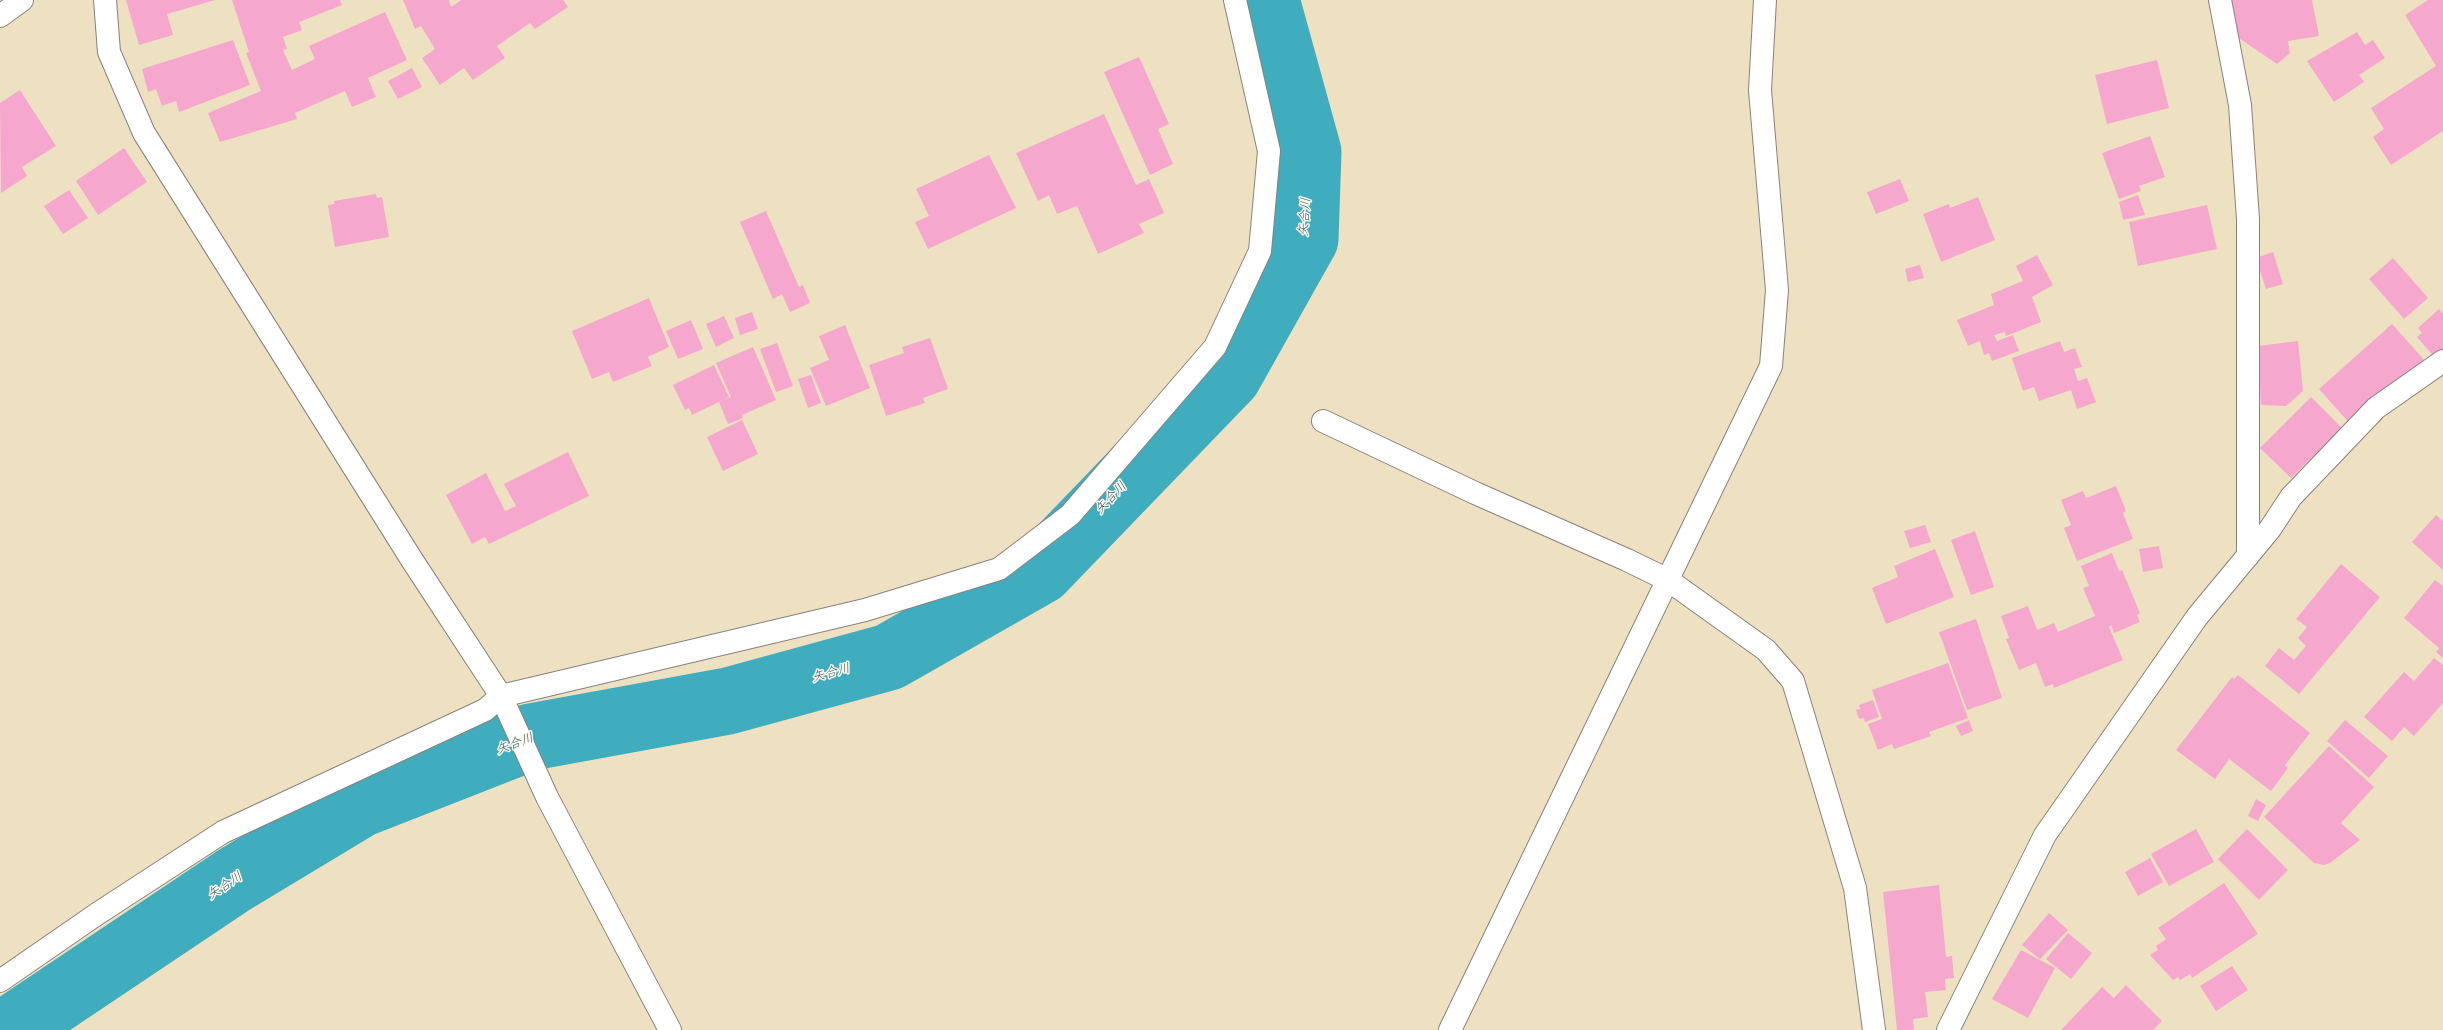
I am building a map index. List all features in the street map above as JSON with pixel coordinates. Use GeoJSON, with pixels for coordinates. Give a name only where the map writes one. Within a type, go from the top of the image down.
{"type":"FeatureCollection","features":[{"type":"Feature","properties":{"kind":"street"},"geometry":{"type":"LineString","coordinates":[[0,16],[22,0]]}},
{"type":"Feature","properties":{"kind":"street"},"geometry":{"type":"LineString","coordinates":[[105,0],[109,52],[144,133],[412,560],[502,696],[547,797],[670,1030]]}},
{"type":"Feature","properties":{"kind":"street"},"geometry":{"type":"LineString","coordinates":[[0,981],[97,914],[223,832],[485,710],[502,696],[865,610],[999,569],[1070,515],[1215,347],[1260,251],[1268,151],[1235,0]]}},
{"type":"Feature","properties":{"kind":"street"},"geometry":{"type":"LineString","coordinates":[[1450,1030],[1771,366],[1777,290],[1760,90],[1765,0]]}},
{"type":"Feature","properties":{"kind":"street"},"geometry":{"type":"LineString","coordinates":[[2220,0],[2240,105],[2248,218],[2248,556]]}},
{"type":"Feature","properties":{"kind":"street"},"geometry":{"type":"LineString","coordinates":[[1948,1030],[2045,835],[2197,617],[2270,529],[2291,497],[2376,408],[2443,361]]}},
{"type":"Feature","properties":{"kind":"street"},"geometry":{"type":"LineString","coordinates":[[1323,421],[1475,493],[1628,560],[1668,580],[1766,650],[1793,681],[1855,888],[1874,1030]]}},
{"type":"Feature","properties":{"kind":"building"},"geometry":{"type":"Polygon","coordinates":[[[126,0],[215,0],[167,14],[173,35],[139,45],[126,0]]]}},
{"type":"Feature","properties":{"kind":"building"},"geometry":{"type":"Polygon","coordinates":[[[232,0],[340,0],[342,5],[299,22],[302,30],[283,37],[287,49],[283,50],[292,70],[315,59],[309,46],[385,12],[407,60],[368,78],[376,97],[352,107],[345,91],[295,113],[297,119],[220,142],[208,113],[261,91],[246,53],[249,52],[232,0]]]}},
{"type":"Feature","properties":{"kind":"building"},"geometry":{"type":"Polygon","coordinates":[[[403,0],[449,0],[451,7],[461,0],[563,0],[568,7],[535,29],[530,23],[497,46],[505,58],[473,80],[464,68],[440,85],[422,58],[435,49],[421,26],[415,29],[403,0]]]}},
{"type":"Feature","properties":{"kind":"building"},"geometry":{"type":"Polygon","coordinates":[[[2223,0],[2312,0],[2319,36],[2288,41],[2290,53],[2277,64],[2227,30],[2223,0]]]}},
{"type":"Feature","properties":{"kind":"building"},"geometry":{"type":"Polygon","coordinates":[[[2428,0],[2443,0],[2443,131],[2391,165],[2373,137],[2384,129],[2371,108],[2436,66],[2405,15],[2428,0]]]}},
{"type":"Feature","properties":{"kind":"building"},"geometry":{"type":"Polygon","coordinates":[[[2357,32],[2365,45],[2373,40],[2385,58],[2359,75],[2364,82],[2334,102],[2307,61],[2357,32]]]}},
{"type":"Feature","properties":{"kind":"building"},"geometry":{"type":"Polygon","coordinates":[[[233,40],[250,85],[179,112],[176,101],[162,106],[156,89],[148,92],[142,69],[233,40]]]}},
{"type":"Feature","properties":{"kind":"building"},"geometry":{"type":"Polygon","coordinates":[[[1139,57],[1169,124],[1158,129],[1173,164],[1150,175],[1104,72],[1139,57]]]}},
{"type":"Feature","properties":{"kind":"building"},"geometry":{"type":"Polygon","coordinates":[[[2157,60],[2169,108],[2107,124],[2095,75],[2157,60]]]}},
{"type":"Feature","properties":{"kind":"building"},"geometry":{"type":"Polygon","coordinates":[[[412,68],[422,87],[398,99],[388,81],[412,68]]]}},
{"type":"Feature","properties":{"kind":"building"},"geometry":{"type":"Polygon","coordinates":[[[20,90],[56,146],[22,167],[27,176],[1,193],[0,103],[20,90]]]}},
{"type":"Feature","properties":{"kind":"building"},"geometry":{"type":"Polygon","coordinates":[[[1104,114],[1136,185],[1149,179],[1164,213],[1139,224],[1144,233],[1098,254],[1077,206],[1057,214],[1049,195],[1038,201],[1016,153],[1104,114]]]}},
{"type":"Feature","properties":{"kind":"building"},"geometry":{"type":"Polygon","coordinates":[[[2150,136],[2165,177],[2139,186],[2141,191],[2119,199],[2102,153],[2150,136]]]}},
{"type":"Feature","properties":{"kind":"building"},"geometry":{"type":"Polygon","coordinates":[[[124,148],[147,182],[98,215],[76,181],[124,148]]]}},
{"type":"Feature","properties":{"kind":"building"},"geometry":{"type":"Polygon","coordinates":[[[989,155],[1016,208],[928,249],[915,222],[929,216],[916,189],[989,155]]]}},
{"type":"Feature","properties":{"kind":"building"},"geometry":{"type":"Polygon","coordinates":[[[1900,179],[1909,201],[1876,214],[1867,192],[1900,179]]]}},
{"type":"Feature","properties":{"kind":"building"},"geometry":{"type":"Polygon","coordinates":[[[69,190],[88,218],[63,234],[44,206],[69,190]]]}},
{"type":"Feature","properties":{"kind":"building"},"geometry":{"type":"Polygon","coordinates":[[[376,194],[377,198],[382,197],[389,237],[335,247],[328,205],[334,204],[334,201],[376,194]]]}},
{"type":"Feature","properties":{"kind":"building"},"geometry":{"type":"Polygon","coordinates":[[[2138,195],[2145,215],[2123,220],[2119,202],[2138,195]]]}},
{"type":"Feature","properties":{"kind":"building"},"geometry":{"type":"Polygon","coordinates":[[[1978,197],[1995,240],[1941,262],[1923,214],[1949,204],[1950,208],[1978,197]]]}},
{"type":"Feature","properties":{"kind":"building"},"geometry":{"type":"Polygon","coordinates":[[[2207,205],[2217,249],[2138,266],[2129,222],[2207,205]]]}},
{"type":"Feature","properties":{"kind":"building"},"geometry":{"type":"Polygon","coordinates":[[[766,211],[799,287],[803,285],[810,303],[790,312],[782,294],[773,299],[740,222],[766,211]]]}},
{"type":"Feature","properties":{"kind":"building"},"geometry":{"type":"Polygon","coordinates":[[[2273,252],[2283,284],[2266,289],[2256,258],[2273,252]]]}},
{"type":"Feature","properties":{"kind":"building"},"geometry":{"type":"Polygon","coordinates":[[[2037,255],[2053,285],[2032,297],[2041,322],[2006,336],[2005,332],[1994,335],[1997,341],[2013,335],[2019,351],[1992,361],[1989,353],[1984,355],[1980,341],[1968,346],[1957,320],[1994,305],[1991,294],[2023,281],[2016,266],[2037,255]]]}},
{"type":"Feature","properties":{"kind":"building"},"geometry":{"type":"Polygon","coordinates":[[[2393,258],[2428,298],[2404,319],[2369,279],[2393,258]]]}},
{"type":"Feature","properties":{"kind":"building"},"geometry":{"type":"Polygon","coordinates":[[[1920,265],[1924,278],[1908,282],[1905,269],[1920,265]]]}},
{"type":"Feature","properties":{"kind":"building"},"geometry":{"type":"Polygon","coordinates":[[[649,298],[669,347],[648,357],[652,366],[613,382],[609,372],[592,379],[572,331],[649,298]]]}},
{"type":"Feature","properties":{"kind":"building"},"geometry":{"type":"Polygon","coordinates":[[[2439,309],[2443,314],[2443,353],[2436,359],[2417,337],[2422,333],[2418,328],[2439,309]]]}},
{"type":"Feature","properties":{"kind":"building"},"geometry":{"type":"Polygon","coordinates":[[[752,312],[758,329],[740,335],[735,318],[752,312]]]}},
{"type":"Feature","properties":{"kind":"building"},"geometry":{"type":"Polygon","coordinates":[[[724,316],[734,338],[716,347],[706,324],[724,316]]]}},
{"type":"Feature","properties":{"kind":"building"},"geometry":{"type":"Polygon","coordinates":[[[691,320],[703,349],[678,359],[666,331],[691,320]]]}},
{"type":"Feature","properties":{"kind":"building"},"geometry":{"type":"Polygon","coordinates":[[[2392,324],[2426,362],[2353,427],[2319,389],[2392,324]]]}},
{"type":"Feature","properties":{"kind":"building"},"geometry":{"type":"Polygon","coordinates":[[[845,325],[870,388],[826,406],[810,368],[829,360],[819,336],[845,325]]]}},
{"type":"Feature","properties":{"kind":"building"},"geometry":{"type":"Polygon","coordinates":[[[930,338],[948,389],[923,398],[925,403],[886,416],[869,365],[904,353],[902,347],[930,338]]]}},
{"type":"Feature","properties":{"kind":"building"},"geometry":{"type":"Polygon","coordinates":[[[2060,341],[2064,352],[2075,348],[2082,367],[2074,369],[2078,381],[2087,378],[2096,402],[2077,409],[2071,390],[2039,401],[2034,387],[2023,391],[2012,358],[2060,341]]]}},
{"type":"Feature","properties":{"kind":"building"},"geometry":{"type":"Polygon","coordinates":[[[2298,341],[2303,391],[2286,406],[2261,405],[2258,346],[2298,341]]]}},
{"type":"Feature","properties":{"kind":"building"},"geometry":{"type":"Polygon","coordinates":[[[777,343],[793,386],[776,392],[760,349],[777,343]]]}},
{"type":"Feature","properties":{"kind":"building"},"geometry":{"type":"Polygon","coordinates":[[[753,347],[776,400],[742,415],[743,418],[728,424],[719,402],[692,415],[689,408],[685,410],[673,385],[714,365],[729,397],[722,400],[731,397],[716,363],[753,347]]]}},
{"type":"Feature","properties":{"kind":"building"},"geometry":{"type":"Polygon","coordinates":[[[811,375],[821,403],[808,408],[798,379],[811,375]]]}},
{"type":"Feature","properties":{"kind":"building"},"geometry":{"type":"Polygon","coordinates":[[[2311,397],[2342,428],[2291,478],[2260,448],[2311,397]]]}},
{"type":"Feature","properties":{"kind":"building"},"geometry":{"type":"Polygon","coordinates":[[[742,420],[758,454],[723,471],[707,437],[742,420]]]}},
{"type":"Feature","properties":{"kind":"building"},"geometry":{"type":"Polygon","coordinates":[[[568,452],[589,496],[489,544],[485,537],[472,544],[446,495],[486,473],[505,511],[516,506],[504,484],[568,452]]]}},
{"type":"Feature","properties":{"kind":"building"},"geometry":{"type":"Polygon","coordinates":[[[2116,486],[2126,511],[2123,513],[2133,539],[2077,561],[2064,528],[2071,525],[2061,500],[2083,491],[2086,498],[2116,486]]]}},
{"type":"Feature","properties":{"kind":"building"},"geometry":{"type":"Polygon","coordinates":[[[2436,515],[2443,521],[2443,570],[2412,542],[2436,515]]]}},
{"type":"Feature","properties":{"kind":"building"},"geometry":{"type":"Polygon","coordinates":[[[1925,525],[1931,542],[1910,548],[1904,531],[1925,525]]]}},
{"type":"Feature","properties":{"kind":"building"},"geometry":{"type":"Polygon","coordinates":[[[1975,531],[1994,587],[1971,595],[1951,540],[1975,531]]]}},
{"type":"Feature","properties":{"kind":"building"},"geometry":{"type":"Polygon","coordinates":[[[2159,546],[2163,568],[2143,572],[2139,549],[2159,546]]]}},
{"type":"Feature","properties":{"kind":"building"},"geometry":{"type":"Polygon","coordinates":[[[1935,549],[1954,597],[1886,624],[1872,588],[1898,577],[1894,566],[1935,549]]]}},
{"type":"Feature","properties":{"kind":"building"},"geometry":{"type":"Polygon","coordinates":[[[2112,553],[2119,571],[2122,570],[2140,613],[2137,615],[2140,622],[2114,633],[2111,625],[2109,627],[2123,660],[2054,688],[2053,684],[2045,687],[2036,663],[2019,670],[2006,639],[2009,638],[2001,616],[2028,606],[2037,630],[2054,623],[2058,632],[2095,616],[2083,588],[2089,586],[2081,566],[2112,553]]]}},
{"type":"Feature","properties":{"kind":"building"},"geometry":{"type":"Polygon","coordinates":[[[2341,564],[2380,597],[2299,694],[2265,666],[2279,648],[2294,660],[2306,646],[2298,638],[2307,627],[2296,619],[2341,564]]]}},
{"type":"Feature","properties":{"kind":"building"},"geometry":{"type":"Polygon","coordinates":[[[2435,580],[2443,586],[2443,658],[2436,652],[2439,648],[2404,618],[2435,580]]]}},
{"type":"Feature","properties":{"kind":"building"},"geometry":{"type":"Polygon","coordinates":[[[1976,619],[2002,698],[1967,710],[1939,632],[1976,619]]]}},
{"type":"Feature","properties":{"kind":"building"},"geometry":{"type":"Polygon","coordinates":[[[2434,658],[2443,665],[2443,703],[2414,736],[2404,727],[2392,741],[2364,717],[2404,672],[2414,681],[2434,658]]]}},
{"type":"Feature","properties":{"kind":"building"},"geometry":{"type":"Polygon","coordinates":[[[1948,663],[1968,718],[1929,732],[1931,736],[1894,749],[1892,744],[1878,750],[1868,724],[1882,719],[1872,690],[1948,663]]]}},
{"type":"Feature","properties":{"kind":"building"},"geometry":{"type":"Polygon","coordinates":[[[2238,675],[2310,733],[2285,765],[2288,768],[2271,791],[2229,759],[2215,779],[2176,750],[2232,677],[2234,679],[2238,675]]]}},
{"type":"Feature","properties":{"kind":"building"},"geometry":{"type":"Polygon","coordinates":[[[1873,700],[1879,717],[1865,722],[1864,718],[1859,719],[1856,710],[1860,709],[1859,705],[1873,700]]]}},
{"type":"Feature","properties":{"kind":"building"},"geometry":{"type":"Polygon","coordinates":[[[1969,720],[1973,731],[1961,736],[1956,726],[1969,720]]]}},
{"type":"Feature","properties":{"kind":"building"},"geometry":{"type":"Polygon","coordinates":[[[2345,720],[2388,756],[2369,778],[2327,741],[2345,720]]]}},
{"type":"Feature","properties":{"kind":"building"},"geometry":{"type":"Polygon","coordinates":[[[2329,746],[2374,787],[2341,823],[2360,840],[2330,863],[2324,865],[2314,863],[2264,817],[2329,746]]]}},
{"type":"Feature","properties":{"kind":"building"},"geometry":{"type":"Polygon","coordinates":[[[2256,799],[2266,805],[2258,821],[2248,816],[2256,799]]]}},
{"type":"Feature","properties":{"kind":"building"},"geometry":{"type":"Polygon","coordinates":[[[2196,829],[2214,862],[2169,886],[2151,854],[2196,829]]]}},
{"type":"Feature","properties":{"kind":"building"},"geometry":{"type":"Polygon","coordinates":[[[2247,829],[2288,870],[2259,900],[2218,859],[2247,829]]]}},
{"type":"Feature","properties":{"kind":"building"},"geometry":{"type":"Polygon","coordinates":[[[2150,858],[2163,882],[2138,896],[2125,872],[2150,858]]]}},
{"type":"Feature","properties":{"kind":"building"},"geometry":{"type":"Polygon","coordinates":[[[2224,883],[2258,934],[2192,978],[2190,974],[2180,980],[2178,977],[2173,980],[2150,955],[2158,950],[2156,946],[2166,939],[2158,928],[2224,883]]]}},
{"type":"Feature","properties":{"kind":"building"},"geometry":{"type":"Polygon","coordinates":[[[1939,885],[1946,957],[1952,956],[1954,978],[1945,979],[1946,990],[1925,992],[1928,1017],[1913,1019],[1914,1030],[1897,1030],[1883,892],[1939,885]]]}},
{"type":"Feature","properties":{"kind":"building"},"geometry":{"type":"Polygon","coordinates":[[[2049,913],[2068,930],[2040,959],[2022,945],[2049,913]]]}},
{"type":"Feature","properties":{"kind":"building"},"geometry":{"type":"Polygon","coordinates":[[[2068,933],[2092,953],[2071,979],[2046,959],[2068,933]]]}},
{"type":"Feature","properties":{"kind":"building"},"geometry":{"type":"Polygon","coordinates":[[[2021,950],[2055,968],[2028,1018],[1992,999],[2021,950]]]}},
{"type":"Feature","properties":{"kind":"building"},"geometry":{"type":"Polygon","coordinates":[[[2232,966],[2248,990],[2216,1011],[2200,986],[2232,966]]]}},
{"type":"Feature","properties":{"kind":"building"},"geometry":{"type":"Polygon","coordinates":[[[2126,985],[2162,1021],[2153,1030],[2061,1030],[2102,987],[2114,998],[2126,985]]]}},
{"type":"Feature","properties":{"kind":"waterway","name":"矢合川"},"geometry":{"type":"LineString","coordinates":[[10,1030],[234,880],[360,804],[531,737],[728,701],[889,657],[1040,571],[1228,376],[1305,239],[1308,152],[1266,0]]}}]}
